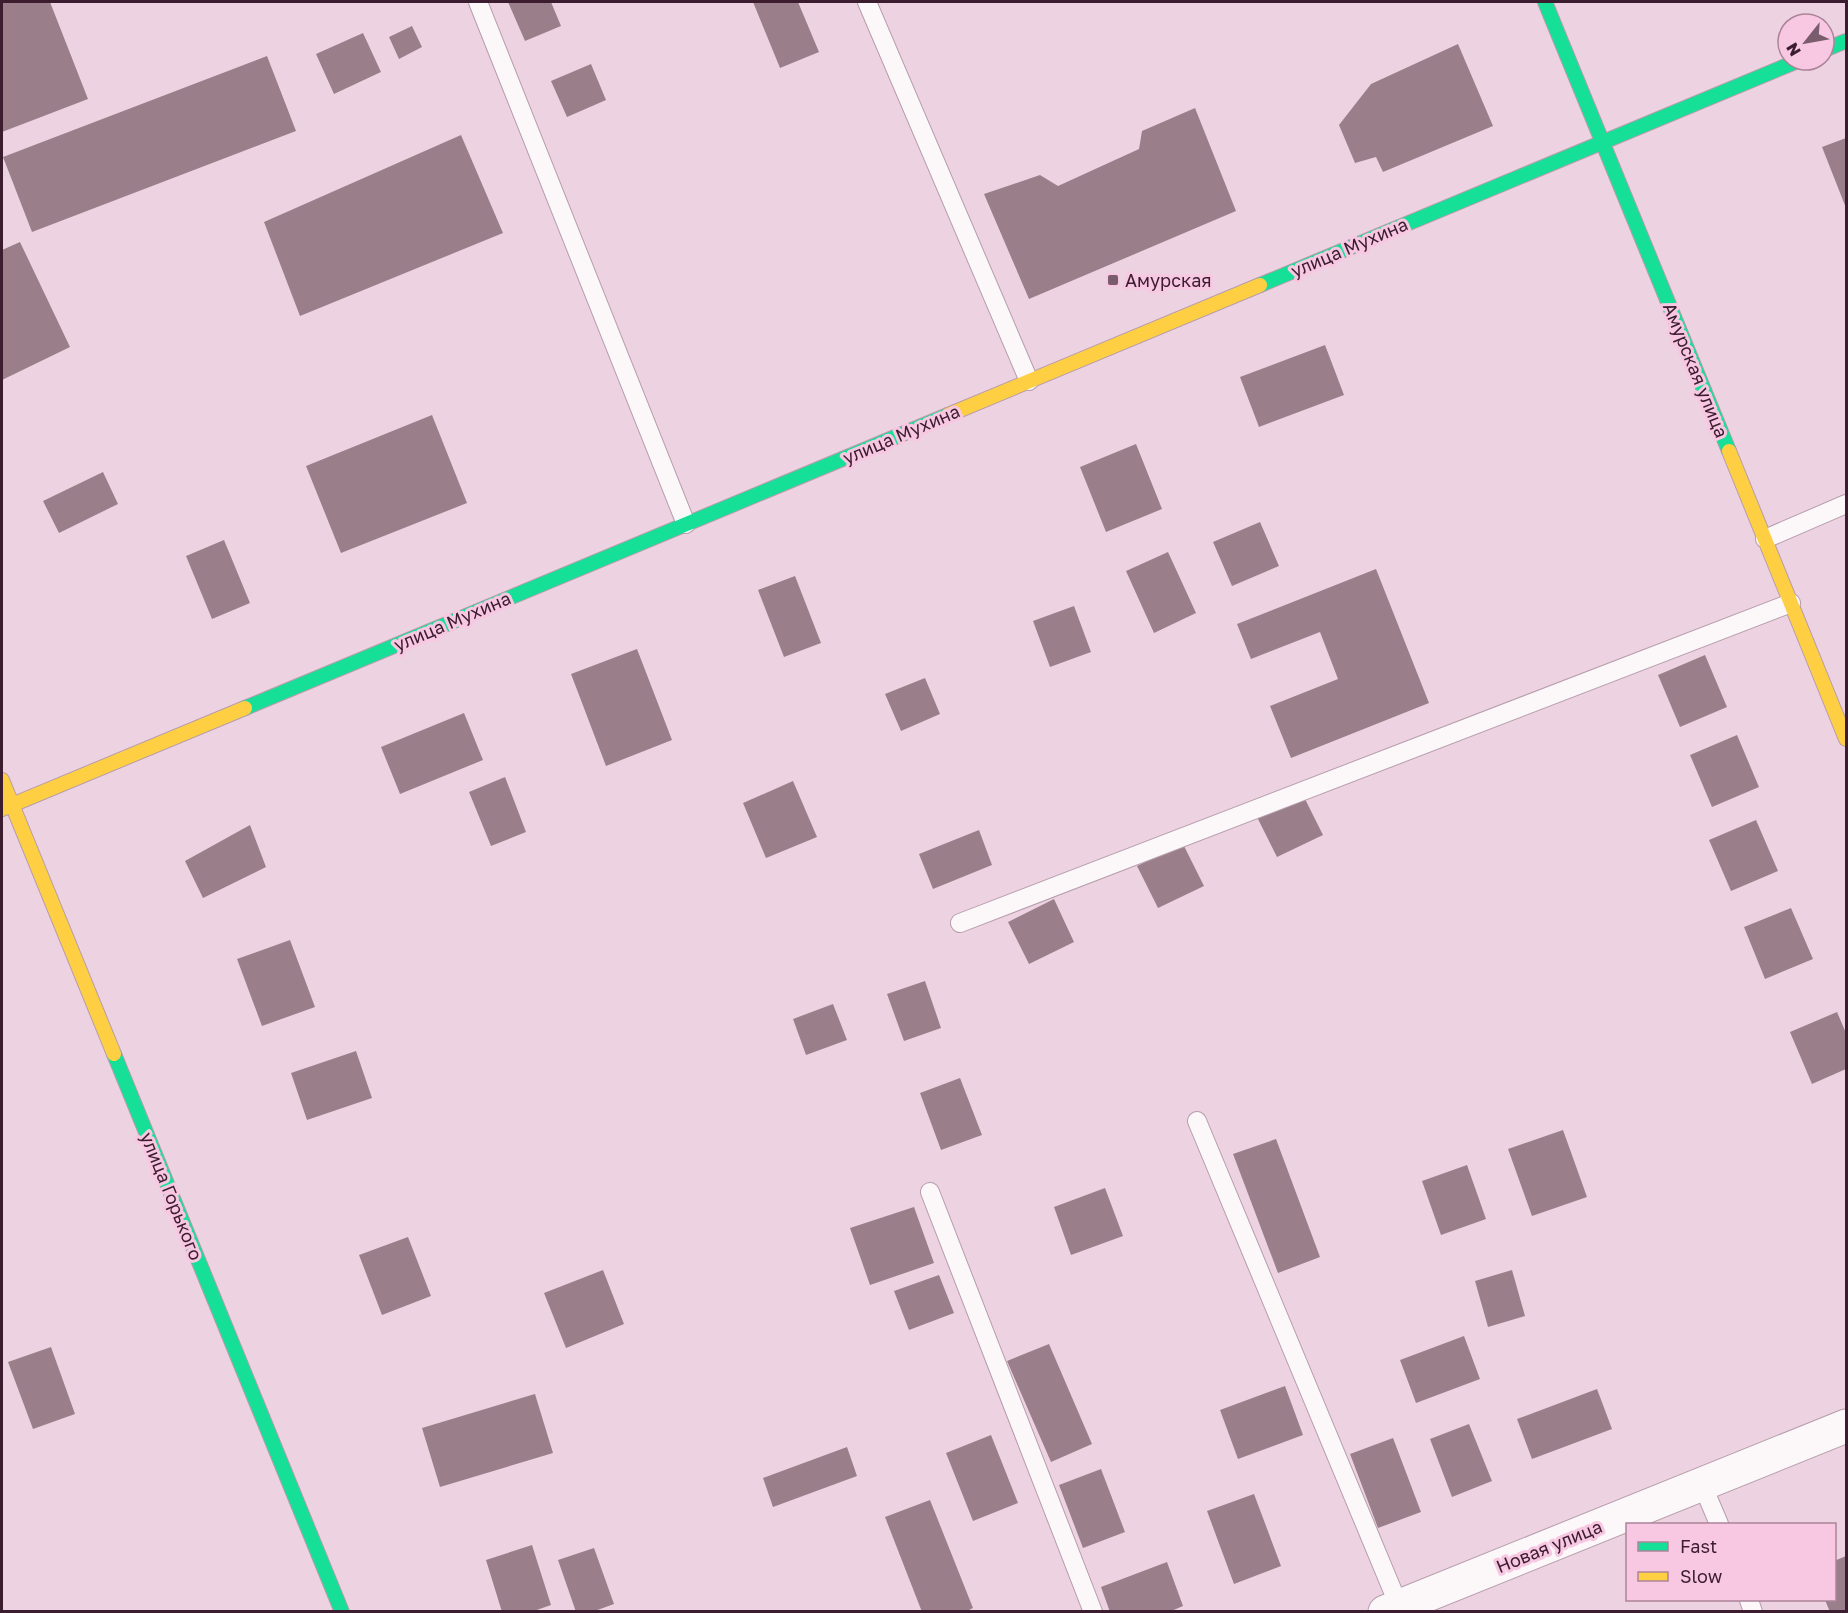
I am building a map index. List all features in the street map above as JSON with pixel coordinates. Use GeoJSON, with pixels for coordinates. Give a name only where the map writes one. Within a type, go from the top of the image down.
{"type":"FeatureCollection","features":[{"type":"Feature","properties":{"kind":"main road","name":"Амурская улица"},"geometry":{"type":"LineString","coordinates":[[1545,2],[1846,739]]}},
{"type":"Feature","properties":{"kind":"main road","name":"улица Мухина"},"geometry":{"type":"LineString","coordinates":[[7,806],[1776,70]]}},
{"type":"Feature","properties":{"kind":"main road","name":"улица Горького"},"geometry":{"type":"LineString","coordinates":[[2,780],[7,806],[342,1611]]}},
{"type":"Feature","properties":{"kind":"street","name":"Новая улица"},"geometry":{"type":"LineString","coordinates":[[1405,1607],[1846,1426]]}},
{"type":"Feature","properties":{"kind":"lane"},"geometry":{"type":"LineString","coordinates":[[478,2],[686,524]]}},
{"type":"Feature","properties":{"kind":"lane"},"geometry":{"type":"LineString","coordinates":[[867,2],[1029,381]]}},
{"type":"Feature","properties":{"kind":"lane"},"geometry":{"type":"LineString","coordinates":[[1765,539],[1846,504]]}},
{"type":"Feature","properties":{"kind":"lane"},"geometry":{"type":"LineString","coordinates":[[960,923],[1791,603]]}},
{"type":"Feature","properties":{"kind":"lane"},"geometry":{"type":"LineString","coordinates":[[1197,1121],[1405,1607]]}},
{"type":"Feature","properties":{"kind":"lane"},"geometry":{"type":"LineString","coordinates":[[930,1191],[1093,1611]]}},
{"type":"Feature","properties":{"kind":"lane"},"geometry":{"type":"LineString","coordinates":[[1702,1484],[1719,1523]]}},
{"type":"Feature","properties":{"kind":"building"},"geometry":{"type":"Polygon","coordinates":[[[2,2],[50,2],[88,99],[2,132],[2,2]]]}},
{"type":"Feature","properties":{"kind":"building"},"geometry":{"type":"Polygon","coordinates":[[[508,2],[551,2],[561,26],[525,41],[508,2]]]}},
{"type":"Feature","properties":{"kind":"building"},"geometry":{"type":"Polygon","coordinates":[[[753,2],[798,2],[819,52],[780,68],[753,2]]]}},
{"type":"Feature","properties":{"kind":"building"},"geometry":{"type":"Polygon","coordinates":[[[412,26],[422,47],[399,59],[389,37],[412,26]]]}},
{"type":"Feature","properties":{"kind":"building"},"geometry":{"type":"Polygon","coordinates":[[[363,33],[381,72],[334,94],[316,54],[363,33]]]}},
{"type":"Feature","properties":{"kind":"building"},"geometry":{"type":"Polygon","coordinates":[[[1458,44],[1493,126],[1383,172],[1376,157],[1355,163],[1339,125],[1371,84],[1458,44]]]}},
{"type":"Feature","properties":{"kind":"building"},"geometry":{"type":"Polygon","coordinates":[[[267,56],[296,131],[32,232],[3,157],[267,56]]]}},
{"type":"Feature","properties":{"kind":"building"},"geometry":{"type":"Polygon","coordinates":[[[591,64],[606,100],[567,117],[551,81],[591,64]]]}},
{"type":"Feature","properties":{"kind":"building"},"geometry":{"type":"Polygon","coordinates":[[[1195,108],[1236,211],[1029,299],[984,194],[1040,175],[1058,186],[1139,149],[1142,131],[1195,108]]]}},
{"type":"Feature","properties":{"kind":"building"},"geometry":{"type":"Polygon","coordinates":[[[461,135],[503,233],[300,316],[264,222],[461,135]]]}},
{"type":"Feature","properties":{"kind":"building"},"geometry":{"type":"Polygon","coordinates":[[[1846,138],[1846,208],[1822,147],[1846,138]]]}},
{"type":"Feature","properties":{"kind":"building"},"geometry":{"type":"Polygon","coordinates":[[[20,242],[70,347],[2,380],[2,250],[20,242]]]}},
{"type":"Feature","properties":{"kind":"building"},"geometry":{"type":"Polygon","coordinates":[[[1325,345],[1344,395],[1259,427],[1240,377],[1325,345]]]}},
{"type":"Feature","properties":{"kind":"building"},"geometry":{"type":"Polygon","coordinates":[[[432,415],[467,503],[341,553],[306,466],[432,415]]]}},
{"type":"Feature","properties":{"kind":"building"},"geometry":{"type":"Polygon","coordinates":[[[1136,444],[1162,509],[1106,532],[1080,467],[1136,444]]]}},
{"type":"Feature","properties":{"kind":"building"},"geometry":{"type":"Polygon","coordinates":[[[103,472],[118,504],[59,533],[43,501],[103,472]]]}},
{"type":"Feature","properties":{"kind":"building"},"geometry":{"type":"Polygon","coordinates":[[[1260,522],[1279,566],[1232,586],[1213,542],[1260,522]]]}},
{"type":"Feature","properties":{"kind":"building"},"geometry":{"type":"Polygon","coordinates":[[[224,540],[250,603],[212,619],[186,556],[224,540]]]}},
{"type":"Feature","properties":{"kind":"building"},"geometry":{"type":"Polygon","coordinates":[[[1168,552],[1196,613],[1154,633],[1126,571],[1168,552]]]}},
{"type":"Feature","properties":{"kind":"building"},"geometry":{"type":"Polygon","coordinates":[[[1376,569],[1429,703],[1291,758],[1270,706],[1338,679],[1320,632],[1251,659],[1237,624],[1376,569]]]}},
{"type":"Feature","properties":{"kind":"building"},"geometry":{"type":"Polygon","coordinates":[[[795,576],[821,643],[784,657],[758,590],[795,576]]]}},
{"type":"Feature","properties":{"kind":"building"},"geometry":{"type":"Polygon","coordinates":[[[1074,606],[1091,652],[1050,667],[1033,621],[1074,606]]]}},
{"type":"Feature","properties":{"kind":"building"},"geometry":{"type":"Polygon","coordinates":[[[637,649],[672,740],[606,766],[571,674],[637,649]]]}},
{"type":"Feature","properties":{"kind":"building"},"geometry":{"type":"Polygon","coordinates":[[[1705,655],[1727,707],[1680,727],[1658,675],[1705,655]]]}},
{"type":"Feature","properties":{"kind":"building"},"geometry":{"type":"Polygon","coordinates":[[[925,678],[940,714],[901,731],[885,694],[925,678]]]}},
{"type":"Feature","properties":{"kind":"building"},"geometry":{"type":"Polygon","coordinates":[[[464,713],[483,760],[400,794],[381,747],[464,713]]]}},
{"type":"Feature","properties":{"kind":"building"},"geometry":{"type":"Polygon","coordinates":[[[1737,735],[1759,787],[1712,807],[1690,755],[1737,735]]]}},
{"type":"Feature","properties":{"kind":"building"},"geometry":{"type":"Polygon","coordinates":[[[505,777],[526,832],[491,846],[469,792],[505,777]]]}},
{"type":"Feature","properties":{"kind":"building"},"geometry":{"type":"Polygon","coordinates":[[[793,781],[817,837],[766,858],[743,803],[793,781]]]}},
{"type":"Feature","properties":{"kind":"building"},"geometry":{"type":"Polygon","coordinates":[[[1302,793],[1323,835],[1277,857],[1256,815],[1302,793]]]}},
{"type":"Feature","properties":{"kind":"building"},"geometry":{"type":"Polygon","coordinates":[[[1756,820],[1778,871],[1731,891],[1709,840],[1756,820]]]}},
{"type":"Feature","properties":{"kind":"building"},"geometry":{"type":"Polygon","coordinates":[[[250,825],[266,867],[203,898],[185,861],[250,825]]]}},
{"type":"Feature","properties":{"kind":"building"},"geometry":{"type":"Polygon","coordinates":[[[979,830],[992,865],[933,889],[919,854],[979,830]]]}},
{"type":"Feature","properties":{"kind":"building"},"geometry":{"type":"Polygon","coordinates":[[[1183,844],[1204,886],[1158,908],[1137,866],[1183,844]]]}},
{"type":"Feature","properties":{"kind":"building"},"geometry":{"type":"Polygon","coordinates":[[[1054,899],[1074,942],[1029,964],[1008,922],[1054,899]]]}},
{"type":"Feature","properties":{"kind":"building"},"geometry":{"type":"Polygon","coordinates":[[[1791,908],[1813,959],[1765,979],[1744,927],[1791,908]]]}},
{"type":"Feature","properties":{"kind":"building"},"geometry":{"type":"Polygon","coordinates":[[[290,940],[315,1007],[262,1026],[237,959],[290,940]]]}},
{"type":"Feature","properties":{"kind":"building"},"geometry":{"type":"Polygon","coordinates":[[[925,981],[941,1028],[904,1041],[887,994],[925,981]]]}},
{"type":"Feature","properties":{"kind":"building"},"geometry":{"type":"Polygon","coordinates":[[[833,1004],[847,1040],[806,1055],[793,1019],[833,1004]]]}},
{"type":"Feature","properties":{"kind":"building"},"geometry":{"type":"Polygon","coordinates":[[[1837,1012],[1846,1033],[1846,1069],[1812,1084],[1790,1032],[1837,1012]]]}},
{"type":"Feature","properties":{"kind":"building"},"geometry":{"type":"Polygon","coordinates":[[[356,1051],[372,1098],[307,1120],[291,1073],[356,1051]]]}},
{"type":"Feature","properties":{"kind":"building"},"geometry":{"type":"Polygon","coordinates":[[[960,1078],[982,1135],[941,1150],[920,1093],[960,1078]]]}},
{"type":"Feature","properties":{"kind":"building"},"geometry":{"type":"Polygon","coordinates":[[[1563,1130],[1587,1197],[1532,1216],[1508,1149],[1563,1130]]]}},
{"type":"Feature","properties":{"kind":"building"},"geometry":{"type":"Polygon","coordinates":[[[1276,1139],[1320,1257],[1278,1273],[1233,1154],[1276,1139]]]}},
{"type":"Feature","properties":{"kind":"building"},"geometry":{"type":"Polygon","coordinates":[[[1467,1165],[1486,1219],[1441,1235],[1422,1181],[1467,1165]]]}},
{"type":"Feature","properties":{"kind":"building"},"geometry":{"type":"Polygon","coordinates":[[[1105,1188],[1123,1236],[1071,1255],[1054,1207],[1105,1188]]]}},
{"type":"Feature","properties":{"kind":"building"},"geometry":{"type":"Polygon","coordinates":[[[914,1207],[934,1263],[870,1285],[850,1228],[914,1207]]]}},
{"type":"Feature","properties":{"kind":"building"},"geometry":{"type":"Polygon","coordinates":[[[408,1237],[431,1296],[382,1315],[359,1255],[408,1237]]]}},
{"type":"Feature","properties":{"kind":"building"},"geometry":{"type":"Polygon","coordinates":[[[603,1270],[624,1324],[566,1348],[544,1293],[603,1270]]]}},
{"type":"Feature","properties":{"kind":"building"},"geometry":{"type":"Polygon","coordinates":[[[1512,1270],[1525,1316],[1488,1327],[1475,1281],[1512,1270]]]}},
{"type":"Feature","properties":{"kind":"building"},"geometry":{"type":"Polygon","coordinates":[[[939,1275],[954,1313],[909,1330],[894,1291],[939,1275]]]}},
{"type":"Feature","properties":{"kind":"building"},"geometry":{"type":"Polygon","coordinates":[[[1464,1336],[1480,1379],[1416,1403],[1400,1360],[1464,1336]]]}},
{"type":"Feature","properties":{"kind":"building"},"geometry":{"type":"Polygon","coordinates":[[[1049,1344],[1092,1444],[1051,1462],[1007,1361],[1049,1344]]]}},
{"type":"Feature","properties":{"kind":"building"},"geometry":{"type":"Polygon","coordinates":[[[51,1347],[75,1414],[33,1429],[8,1362],[51,1347]]]}},
{"type":"Feature","properties":{"kind":"building"},"geometry":{"type":"Polygon","coordinates":[[[1285,1386],[1303,1435],[1238,1459],[1220,1410],[1285,1386]]]}},
{"type":"Feature","properties":{"kind":"building"},"geometry":{"type":"Polygon","coordinates":[[[1597,1389],[1612,1429],[1532,1459],[1517,1419],[1597,1389]]]}},
{"type":"Feature","properties":{"kind":"building"},"geometry":{"type":"Polygon","coordinates":[[[535,1394],[553,1453],[440,1487],[422,1428],[535,1394]]]}},
{"type":"Feature","properties":{"kind":"building"},"geometry":{"type":"Polygon","coordinates":[[[1469,1424],[1492,1481],[1452,1497],[1430,1439],[1469,1424]]]}},
{"type":"Feature","properties":{"kind":"building"},"geometry":{"type":"Polygon","coordinates":[[[991,1435],[1018,1503],[973,1521],[946,1453],[991,1435]]]}},
{"type":"Feature","properties":{"kind":"building"},"geometry":{"type":"Polygon","coordinates":[[[1393,1438],[1421,1512],[1378,1528],[1350,1454],[1393,1438]]]}},
{"type":"Feature","properties":{"kind":"building"},"geometry":{"type":"Polygon","coordinates":[[[847,1447],[857,1476],[773,1507],[763,1478],[847,1447]]]}},
{"type":"Feature","properties":{"kind":"building"},"geometry":{"type":"Polygon","coordinates":[[[1101,1469],[1125,1532],[1083,1548],[1059,1485],[1101,1469]]]}},
{"type":"Feature","properties":{"kind":"building"},"geometry":{"type":"Polygon","coordinates":[[[1254,1494],[1281,1566],[1234,1584],[1207,1511],[1254,1494]]]}},
{"type":"Feature","properties":{"kind":"building"},"geometry":{"type":"Polygon","coordinates":[[[930,1500],[973,1608],[965,1612],[922,1612],[885,1517],[930,1500]]]}},
{"type":"Feature","properties":{"kind":"building"},"geometry":{"type":"Polygon","coordinates":[[[532,1545],[551,1605],[531,1612],[502,1612],[486,1560],[532,1545]]]}},
{"type":"Feature","properties":{"kind":"building"},"geometry":{"type":"Polygon","coordinates":[[[594,1548],[614,1604],[592,1612],[576,1612],[558,1560],[594,1548]]]}},
{"type":"Feature","properties":{"kind":"building"},"geometry":{"type":"Polygon","coordinates":[[[1846,1556],[1846,1612],[1830,1612],[1825,1601],[1836,1601],[1836,1560],[1846,1556]]]}},
{"type":"Feature","properties":{"kind":"building"},"geometry":{"type":"Polygon","coordinates":[[[1167,1562],[1183,1606],[1169,1612],[1110,1612],[1101,1587],[1167,1562]]]}},
{"type":"Feature","properties":{"kind":"traffic: fast"},"geometry":{"type":"LineString","coordinates":[[1545,2],[1729,451]]}},
{"type":"Feature","properties":{"kind":"traffic: fast"},"geometry":{"type":"LineString","coordinates":[[1836,45],[1846,41]]}},
{"type":"Feature","properties":{"kind":"traffic: fast"},"geometry":{"type":"LineString","coordinates":[[1260,285],[1776,70]]}},
{"type":"Feature","properties":{"kind":"traffic: fast"},"geometry":{"type":"LineString","coordinates":[[245,708],[948,415]]}},
{"type":"Feature","properties":{"kind":"traffic: fast"},"geometry":{"type":"LineString","coordinates":[[114,1054],[342,1612]]}},
{"type":"Feature","properties":{"kind":"traffic: slow"},"geometry":{"type":"LineString","coordinates":[[948,415],[1260,285]]}},
{"type":"Feature","properties":{"kind":"traffic: slow"},"geometry":{"type":"LineString","coordinates":[[1729,451],[1846,739]]}},
{"type":"Feature","properties":{"kind":"traffic: slow"},"geometry":{"type":"LineString","coordinates":[[2,809],[245,708]]}},
{"type":"Feature","properties":{"kind":"traffic: slow"},"geometry":{"type":"LineString","coordinates":[[2,780],[114,1054]]}},
{"type":"Feature","properties":{"kind":"place","name":"Амурская"},"geometry":{"type":"Point","coordinates":[1113,280]}}]}
